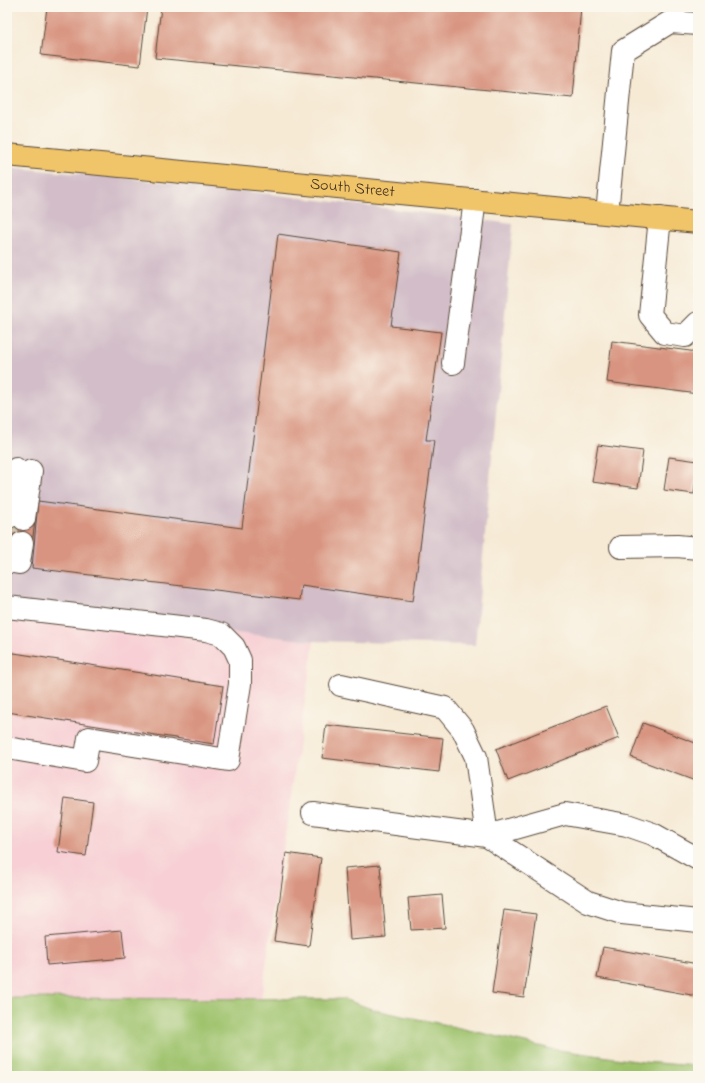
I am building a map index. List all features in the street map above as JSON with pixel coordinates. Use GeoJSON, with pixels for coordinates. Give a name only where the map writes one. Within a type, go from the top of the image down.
{"type":"FeatureCollection","features":[{"type":"Feature","properties":{"kind":"main road","name":"South Street"},"geometry":{"type":"LineString","coordinates":[[7,155],[698,222]]}},
{"type":"Feature","properties":{"kind":"street"},"geometry":{"type":"LineString","coordinates":[[607,213],[623,52],[670,22],[698,24]]}},
{"type":"Feature","properties":{"kind":"street"},"geometry":{"type":"LineString","coordinates":[[453,364],[475,200]]}},
{"type":"Feature","properties":{"kind":"street"},"geometry":{"type":"LineString","coordinates":[[660,218],[650,315],[665,333],[685,336],[698,323]]}},
{"type":"Feature","properties":{"kind":"street"},"geometry":{"type":"LineString","coordinates":[[17,518],[24,470]]}},
{"type":"Feature","properties":{"kind":"street"},"geometry":{"type":"LineString","coordinates":[[621,547],[678,546],[698,548]]}},
{"type":"Feature","properties":{"kind":"street"},"geometry":{"type":"LineString","coordinates":[[7,607],[206,630],[221,634],[234,647],[240,660],[240,684],[228,760],[89,738],[85,761],[7,748]]}},
{"type":"Feature","properties":{"kind":"street"},"geometry":{"type":"LineString","coordinates":[[341,685],[445,708],[463,730],[476,757],[487,836],[588,902],[622,913],[698,921]]}},
{"type":"Feature","properties":{"kind":"street"},"geometry":{"type":"LineString","coordinates":[[313,814],[487,836],[565,814],[627,825],[653,834],[698,859]]}},
{"type":"Feature","properties":{"kind":"shaded area"},"geometry":{"type":"Polygon","coordinates":[[[7,167],[204,186],[513,224],[475,645],[314,641],[7,610],[7,167]]]}},
{"type":"Feature","properties":{"kind":"shaded area"},"geometry":{"type":"Polygon","coordinates":[[[7,610],[314,641],[261,999],[7,998],[7,610]]]}},
{"type":"Feature","properties":{"kind":"green space"},"geometry":{"type":"Polygon","coordinates":[[[7,998],[343,999],[372,1009],[552,1049],[643,1062],[698,1066],[698,1076],[7,1076],[7,998]]]}},
{"type":"Feature","properties":{"kind":"building"},"geometry":{"type":"Polygon","coordinates":[[[47,7],[147,7],[140,66],[41,55],[47,7]]]}},
{"type":"Feature","properties":{"kind":"building"},"geometry":{"type":"Polygon","coordinates":[[[161,7],[581,7],[573,98],[155,58],[161,7]]]}},
{"type":"Feature","properties":{"kind":"building"},"geometry":{"type":"Polygon","coordinates":[[[278,234],[401,252],[391,326],[441,332],[426,440],[434,440],[413,601],[301,585],[299,600],[32,568],[38,501],[242,528],[278,234]]]}},
{"type":"Feature","properties":{"kind":"building"},"geometry":{"type":"Polygon","coordinates":[[[612,341],[698,352],[698,394],[607,382],[612,341]]]}},
{"type":"Feature","properties":{"kind":"building"},"geometry":{"type":"Polygon","coordinates":[[[598,445],[643,451],[638,488],[592,482],[598,445]]]}},
{"type":"Feature","properties":{"kind":"building"},"geometry":{"type":"Polygon","coordinates":[[[669,457],[698,461],[694,494],[664,490],[669,457]]]}},
{"type":"Feature","properties":{"kind":"building"},"geometry":{"type":"Polygon","coordinates":[[[7,517],[35,520],[32,544],[7,541],[7,517]]]}},
{"type":"Feature","properties":{"kind":"building"},"geometry":{"type":"Polygon","coordinates":[[[8,652],[223,686],[214,744],[7,712],[8,652]]]}},
{"type":"Feature","properties":{"kind":"building"},"geometry":{"type":"Polygon","coordinates":[[[606,706],[619,738],[508,781],[496,749],[606,706]]]}},
{"type":"Feature","properties":{"kind":"building"},"geometry":{"type":"Polygon","coordinates":[[[643,723],[698,744],[698,782],[631,757],[643,723]]]}},
{"type":"Feature","properties":{"kind":"building"},"geometry":{"type":"Polygon","coordinates":[[[326,725],[443,738],[439,772],[322,758],[326,725]]]}},
{"type":"Feature","properties":{"kind":"building"},"geometry":{"type":"Polygon","coordinates":[[[65,798],[93,802],[86,856],[58,852],[65,798]]]}},
{"type":"Feature","properties":{"kind":"building"},"geometry":{"type":"Polygon","coordinates":[[[286,853],[321,858],[309,946],[274,941],[286,853]]]}},
{"type":"Feature","properties":{"kind":"building"},"geometry":{"type":"Polygon","coordinates":[[[380,865],[386,937],[350,940],[345,868],[380,865]]]}},
{"type":"Feature","properties":{"kind":"building"},"geometry":{"type":"Polygon","coordinates":[[[442,895],[445,928],[411,930],[408,898],[442,895]]]}},
{"type":"Feature","properties":{"kind":"building"},"geometry":{"type":"Polygon","coordinates":[[[504,910],[536,914],[524,997],[492,993],[504,910]]]}},
{"type":"Feature","properties":{"kind":"building"},"geometry":{"type":"Polygon","coordinates":[[[122,930],[125,958],[47,965],[45,937],[122,930]]]}},
{"type":"Feature","properties":{"kind":"building"},"geometry":{"type":"Polygon","coordinates":[[[603,947],[698,964],[697,996],[597,978],[603,947]]]}},
{"type":"Feature","properties":{"kind":"tunnel"},"geometry":{"type":"LineString","coordinates":[[7,532],[9,517]]}}]}
